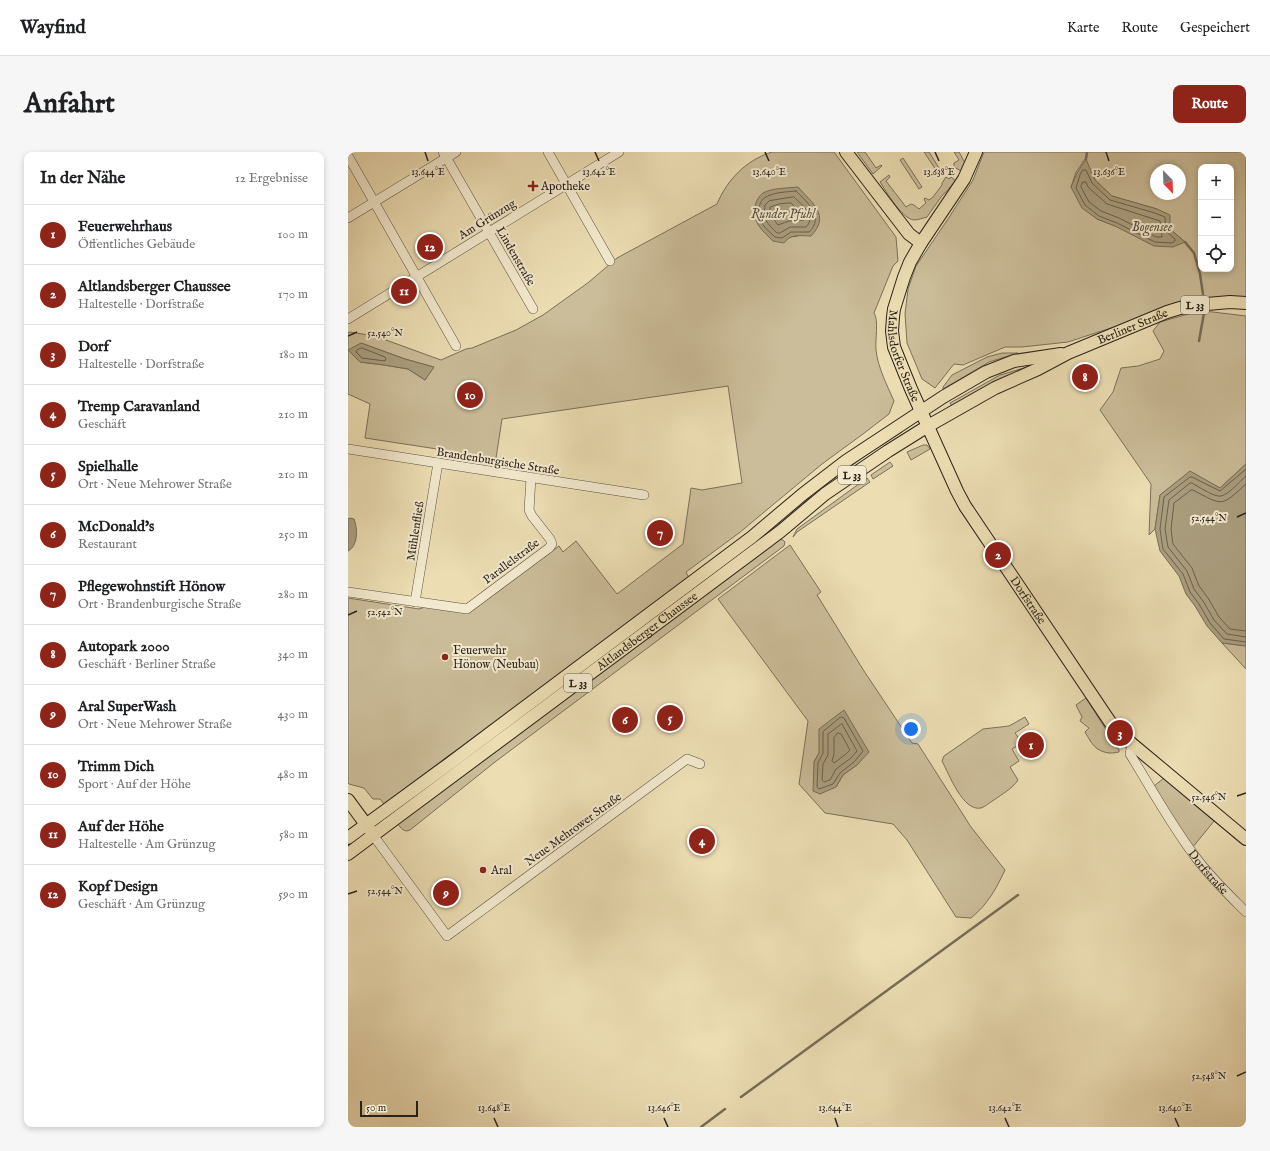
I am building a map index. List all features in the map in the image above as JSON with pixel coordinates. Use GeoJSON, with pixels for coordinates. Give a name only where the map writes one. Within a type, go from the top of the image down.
{"type":"FeatureCollection","features":[{"type":"Feature","properties":{"kind":"main road"},"geometry":{"type":"LineString","coordinates":[[846,152],[909,234],[921,243]]}},
{"type":"Feature","properties":{"kind":"main road","name":"Mahlsdorfer Straße"},"geometry":{"type":"LineString","coordinates":[[928,426],[894,347],[892,332],[894,309],[904,277],[921,243],[964,179],[976,152]]}},
{"type":"Feature","properties":{"kind":"main road","name":"Berliner Straße"},"geometry":{"type":"LineString","coordinates":[[928,426],[995,388],[1038,369],[1068,353],[1152,318],[1180,308],[1218,303],[1246,303]]}},
{"type":"Feature","properties":{"kind":"main road","name":"Berliner Straße"},"geometry":{"type":"LineString","coordinates":[[921,411],[986,372],[1000,366],[1014,361],[1068,353]]}},
{"type":"Feature","properties":{"kind":"main road","name":"Altlandsberger Chaussee"},"geometry":{"type":"LineString","coordinates":[[348,838],[752,537],[803,494],[840,466],[921,411]]}},
{"type":"Feature","properties":{"kind":"main road","name":"Altlandsberger Chaussee"},"geometry":{"type":"LineString","coordinates":[[348,854],[393,822],[781,531],[825,494],[928,426]]}},
{"type":"Feature","properties":{"kind":"main road","name":"Dorfstraße"},"geometry":{"type":"LineString","coordinates":[[928,426],[957,491],[968,510],[1106,716],[1120,733],[1132,744],[1246,839]]}},
{"type":"Feature","properties":{"kind":"main road"},"geometry":{"type":"LineString","coordinates":[[348,800],[373,835]]}},
{"type":"Feature","properties":{"kind":"street"},"geometry":{"type":"LineString","coordinates":[[348,218],[444,155],[456,152]]}},
{"type":"Feature","properties":{"kind":"street"},"geometry":{"type":"LineString","coordinates":[[548,152],[610,260]]}},
{"type":"Feature","properties":{"kind":"street","name":"Am Grünzug"},"geometry":{"type":"LineString","coordinates":[[348,319],[619,152]]}},
{"type":"Feature","properties":{"kind":"street","name":"Lindenstraße"},"geometry":{"type":"LineString","coordinates":[[444,155],[533,309]]}},
{"type":"Feature","properties":{"kind":"street"},"geometry":{"type":"LineString","coordinates":[[348,156],[456,346]]}},
{"type":"Feature","properties":{"kind":"street","name":"Brandenburgische Straße"},"geometry":{"type":"LineString","coordinates":[[348,450],[644,495]]}},
{"type":"Feature","properties":{"kind":"street","name":"Mühlenfließ"},"geometry":{"type":"LineString","coordinates":[[415,602],[438,463]]}},
{"type":"Feature","properties":{"kind":"street","name":"Parallelstraße"},"geometry":{"type":"LineString","coordinates":[[415,602],[467,609],[552,544],[529,510],[531,478]]}},
{"type":"Feature","properties":{"kind":"street"},"geometry":{"type":"LineString","coordinates":[[348,592],[415,602]]}},
{"type":"Feature","properties":{"kind":"street","name":"Dorfstraße"},"geometry":{"type":"LineString","coordinates":[[1132,744],[1130,754],[1194,856],[1246,912]]}},
{"type":"Feature","properties":{"kind":"street","name":"Neue Mehrower Straße"},"geometry":{"type":"LineString","coordinates":[[373,835],[447,936],[687,759],[700,764]]}},
{"type":"Feature","properties":{"kind":"shaded area"},"geometry":{"type":"Polygon","coordinates":[[[772,152],[834,152],[896,237],[898,261],[893,266],[874,313],[876,320],[877,357],[883,376],[894,401],[889,414],[822,464],[739,533],[686,572],[689,578],[467,744],[448,756],[384,804],[380,799],[373,799],[364,788],[349,784],[348,598],[419,609],[425,607],[473,610],[559,546],[563,552],[576,541],[617,594],[683,544],[691,488],[702,490],[742,483],[728,386],[502,419],[496,458],[365,438],[370,404],[348,394],[348,333],[350,332],[375,336],[441,360],[516,330],[543,315],[589,282],[617,258],[717,204],[726,187],[738,172],[754,160],[772,152]],[[809,200],[754,217],[759,226],[773,241],[798,236],[817,208],[809,200]],[[361,343],[360,362],[408,369],[425,380],[433,367],[405,359],[361,343]]]}},
{"type":"Feature","properties":{"kind":"shaded area"},"geometry":{"type":"Polygon","coordinates":[[[857,152],[865,152],[876,168],[881,165],[882,166],[873,174],[857,152]]]}},
{"type":"Feature","properties":{"kind":"shaded area"},"geometry":{"type":"Polygon","coordinates":[[[924,152],[929,152],[939,168],[936,170],[924,152]]]}},
{"type":"Feature","properties":{"kind":"shaded area"},"geometry":{"type":"Polygon","coordinates":[[[954,152],[959,152],[965,163],[961,171],[954,167],[954,163],[959,160],[954,152]]]}},
{"type":"Feature","properties":{"kind":"shaded area"},"geometry":{"type":"Polygon","coordinates":[[[984,152],[1246,152],[1246,298],[1230,296],[1188,301],[1068,342],[1022,347],[1005,347],[963,365],[954,364],[935,388],[922,379],[907,343],[905,314],[908,289],[916,266],[973,180],[984,152]],[[1085,159],[1076,172],[1071,187],[1097,219],[1115,226],[1185,242],[1170,229],[1157,209],[1112,196],[1095,180],[1085,159]]]}},
{"type":"Feature","properties":{"kind":"shaded area"},"geometry":{"type":"Polygon","coordinates":[[[903,158],[922,187],[919,189],[900,160],[903,158]]]}},
{"type":"Feature","properties":{"kind":"shaded area"},"geometry":{"type":"Polygon","coordinates":[[[889,175],[890,177],[886,181],[906,207],[911,204],[919,209],[926,203],[925,198],[929,200],[933,197],[946,177],[949,179],[951,177],[956,181],[941,197],[927,217],[914,220],[904,215],[890,198],[880,182],[889,175]]]}},
{"type":"Feature","properties":{"kind":"shaded area"},"geometry":{"type":"Polygon","coordinates":[[[1199,311],[1246,316],[1246,464],[1220,488],[1190,472],[1160,495],[1155,529],[1149,535],[1151,484],[1100,410],[1113,392],[1121,368],[1138,366],[1160,359],[1164,351],[1153,331],[1160,322],[1199,311]]]}},
{"type":"Feature","properties":{"kind":"shaded area"},"geometry":{"type":"Polygon","coordinates":[[[1002,353],[1018,353],[989,362],[943,389],[952,375],[987,357],[1002,353]]]}},
{"type":"Feature","properties":{"kind":"shaded area"},"geometry":{"type":"Polygon","coordinates":[[[1028,367],[952,407],[950,403],[1000,375],[1028,367]]]}},
{"type":"Feature","properties":{"kind":"shaded area"},"geometry":{"type":"Polygon","coordinates":[[[900,429],[902,432],[865,456],[814,493],[775,531],[673,608],[670,603],[813,491],[900,429]]]}},
{"type":"Feature","properties":{"kind":"shaded area"},"geometry":{"type":"Polygon","coordinates":[[[923,445],[927,445],[930,449],[911,460],[907,452],[923,445]]]}},
{"type":"Feature","properties":{"kind":"shaded area"},"geometry":{"type":"Polygon","coordinates":[[[890,462],[893,466],[873,479],[871,475],[890,462]]]}},
{"type":"Feature","properties":{"kind":"shaded area"},"geometry":{"type":"Polygon","coordinates":[[[867,478],[870,482],[797,532],[793,537],[797,529],[867,478]]]}},
{"type":"Feature","properties":{"kind":"shaded area"},"geometry":{"type":"Polygon","coordinates":[[[779,539],[785,542],[784,546],[495,762],[410,830],[404,830],[399,826],[398,824],[779,539]]]}},
{"type":"Feature","properties":{"kind":"shaded area"},"geometry":{"type":"Polygon","coordinates":[[[790,545],[821,592],[817,595],[864,671],[912,743],[918,744],[971,827],[1005,870],[991,896],[971,918],[956,917],[907,840],[893,824],[825,813],[799,784],[808,721],[718,599],[790,545]],[[819,753],[814,762],[836,787],[843,775],[857,765],[819,753]]]}},
{"type":"Feature","properties":{"kind":"shaded area"},"geometry":{"type":"Polygon","coordinates":[[[1222,643],[1246,646],[1246,669],[1222,643]]]}},
{"type":"Feature","properties":{"kind":"shaded area"},"geometry":{"type":"Polygon","coordinates":[[[1086,698],[1119,752],[1109,753],[1100,751],[1094,746],[1085,732],[1089,728],[1080,721],[1082,717],[1076,705],[1086,698]]]}},
{"type":"Feature","properties":{"kind":"shaded area"},"geometry":{"type":"Polygon","coordinates":[[[1025,717],[1029,724],[1015,733],[1022,743],[1012,749],[1019,761],[1010,767],[1018,780],[1007,791],[983,807],[974,808],[968,804],[957,791],[942,761],[944,756],[983,729],[1009,726],[1025,717]]]}},
{"type":"Feature","properties":{"kind":"shaded area"},"geometry":{"type":"Polygon","coordinates":[[[1164,778],[1215,820],[1192,848],[1154,786],[1164,778]]]}},
{"type":"Feature","properties":{"kind":"water","name":"Bogensee"},"geometry":{"type":"Polygon","coordinates":[[[1086,159],[1095,180],[1112,196],[1157,209],[1170,215],[1170,229],[1185,242],[1173,247],[1154,246],[1115,226],[1097,219],[1082,208],[1071,187],[1077,173],[1086,159]]]}},
{"type":"Feature","properties":{"kind":"water","name":"Runder Pfuhl"},"geometry":{"type":"Polygon","coordinates":[[[798,187],[814,204],[817,210],[819,222],[817,229],[811,236],[793,236],[784,243],[773,241],[762,230],[757,222],[755,206],[757,200],[766,191],[798,187]]]}},
{"type":"Feature","properties":{"kind":"water"},"geometry":{"type":"Polygon","coordinates":[[[361,343],[405,359],[434,367],[425,380],[408,369],[360,362],[348,350],[361,343]]]}},
{"type":"Feature","properties":{"kind":"water"},"geometry":{"type":"Polygon","coordinates":[[[1246,464],[1246,646],[1222,643],[1207,626],[1186,594],[1179,576],[1160,551],[1155,529],[1160,495],[1190,471],[1220,488],[1246,464]]]}},
{"type":"Feature","properties":{"kind":"water"},"geometry":{"type":"Polygon","coordinates":[[[348,519],[354,519],[356,537],[354,545],[348,551],[348,519]]]}},
{"type":"Feature","properties":{"kind":"water"},"geometry":{"type":"Polygon","coordinates":[[[844,710],[869,752],[857,765],[843,775],[836,787],[820,794],[813,791],[814,762],[819,753],[819,729],[844,710]]]}},
{"type":"Feature","properties":{"kind":"waterway"},"geometry":{"type":"LineString","coordinates":[[1086,159],[1087,152]]}},
{"type":"Feature","properties":{"kind":"waterway"},"geometry":{"type":"LineString","coordinates":[[1185,242],[1194,253],[1200,274],[1203,294]]}},
{"type":"Feature","properties":{"kind":"waterway"},"geometry":{"type":"LineString","coordinates":[[1199,341],[1204,313]]}},
{"type":"Feature","properties":{"kind":"waterway"},"geometry":{"type":"LineString","coordinates":[[741,1097],[1018,895]]}},
{"type":"Feature","properties":{"kind":"waterway"},"geometry":{"type":"LineString","coordinates":[[701,1127],[725,1109]]}},
{"type":"Feature","properties":{"kind":"place","name":"Apotheke"},"geometry":{"type":"Point","coordinates":[533,186]}},
{"type":"Feature","properties":{"kind":"place","name":"Kopf Design"},"geometry":{"type":"Point","coordinates":[430,247]}},
{"type":"Feature","properties":{"kind":"place","name":"Auf der Höhe"},"geometry":{"type":"Point","coordinates":[404,291]}},
{"type":"Feature","properties":{"kind":"place","name":"Autopark 2000"},"geometry":{"type":"Point","coordinates":[1085,377]}},
{"type":"Feature","properties":{"kind":"place","name":"Trimm Dich"},"geometry":{"type":"Point","coordinates":[470,395]}},
{"type":"Feature","properties":{"kind":"place","name":"Pflegewohnstift Hönow"},"geometry":{"type":"Point","coordinates":[660,533]}},
{"type":"Feature","properties":{"kind":"place","name":"Altlandsberger Chaussee"},"geometry":{"type":"Point","coordinates":[998,555]}},
{"type":"Feature","properties":{"kind":"place","name":"Feuerwehr Hönow (Neubau)"},"geometry":{"type":"Point","coordinates":[445,657]}},
{"type":"Feature","properties":{"kind":"place","name":"Spielhalle"},"geometry":{"type":"Point","coordinates":[670,718]}},
{"type":"Feature","properties":{"kind":"place","name":"McDonald's"},"geometry":{"type":"Point","coordinates":[625,720]}},
{"type":"Feature","properties":{"kind":"place","name":"Dorf"},"geometry":{"type":"Point","coordinates":[1120,733]}},
{"type":"Feature","properties":{"kind":"place","name":"Feuerwehrhaus"},"geometry":{"type":"Point","coordinates":[1031,745]}},
{"type":"Feature","properties":{"kind":"place","name":"Tremp Caravanland"},"geometry":{"type":"Point","coordinates":[702,841]}},
{"type":"Feature","properties":{"kind":"place","name":"Aral"},"geometry":{"type":"Point","coordinates":[483,870]}},
{"type":"Feature","properties":{"kind":"place","name":"Aral SuperWash"},"geometry":{"type":"Point","coordinates":[446,893]}}]}
